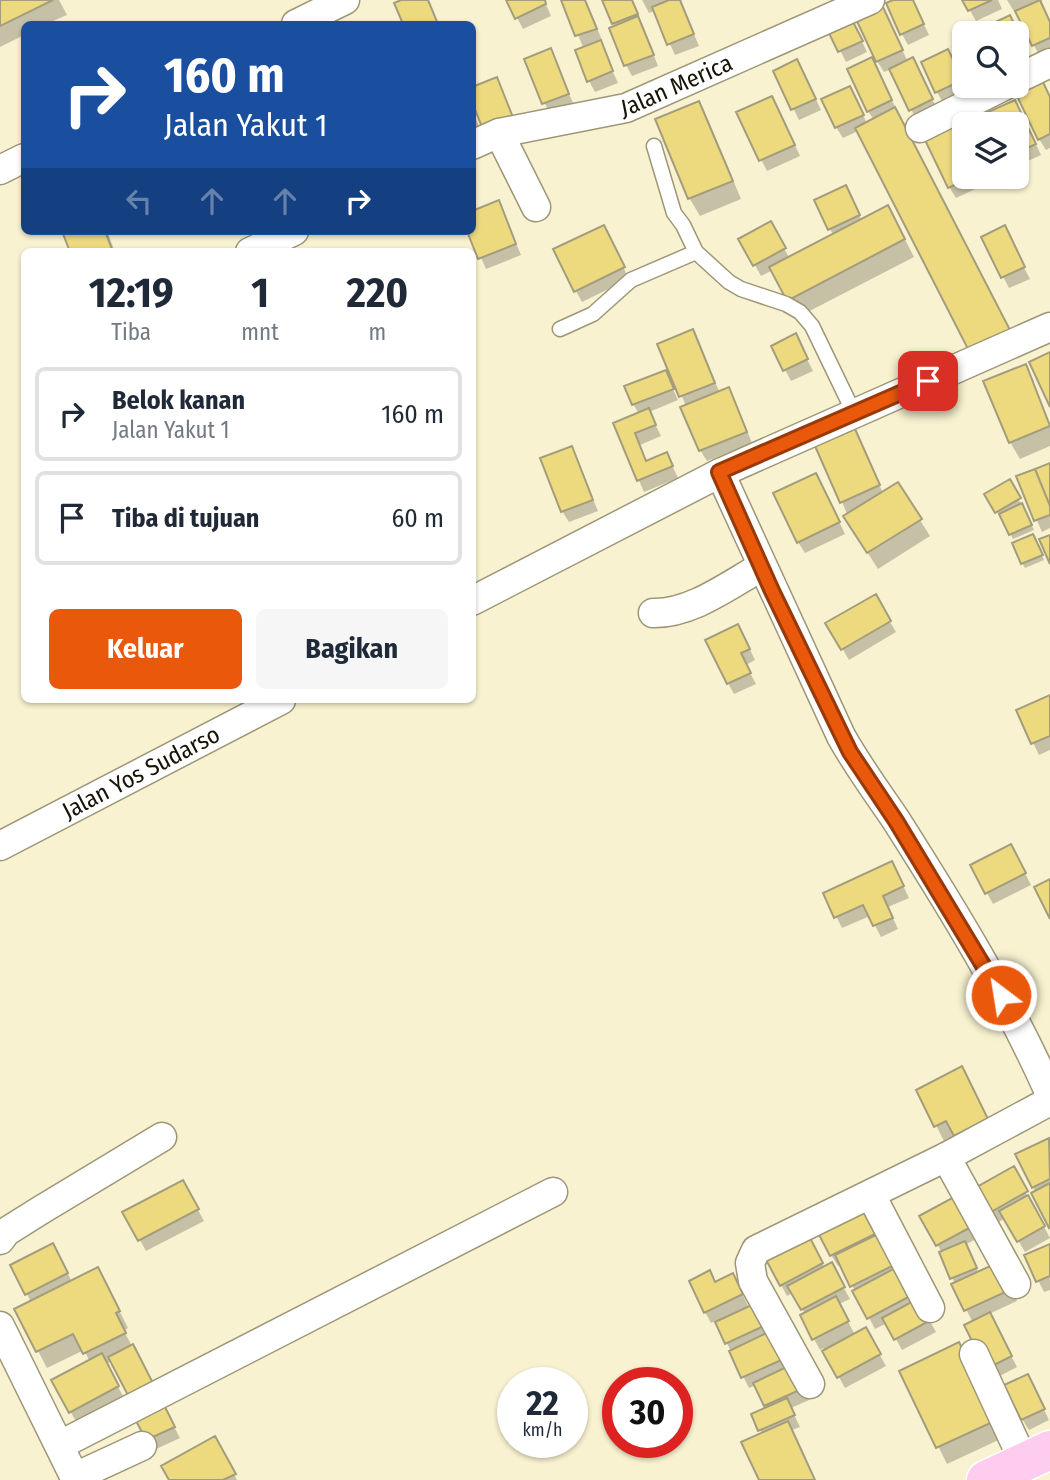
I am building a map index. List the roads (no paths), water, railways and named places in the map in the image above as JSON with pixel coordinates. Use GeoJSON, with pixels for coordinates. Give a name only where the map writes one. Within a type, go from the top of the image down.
{"type":"FeatureCollection","features":[{"type":"Feature","properties":{"kind":"main road"},"geometry":{"type":"LineString","coordinates":[[986,1480],[1037,1456]]}},
{"type":"Feature","properties":{"kind":"street"},"geometry":{"type":"LineString","coordinates":[[302,21],[345,0]]}},
{"type":"Feature","properties":{"kind":"street","name":"Jalan Merica"},"geometry":{"type":"LineString","coordinates":[[476,143],[499,132],[626,108],[870,0]]}},
{"type":"Feature","properties":{"kind":"street"},"geometry":{"type":"LineString","coordinates":[[1029,73],[1050,63]]}},
{"type":"Feature","properties":{"kind":"street"},"geometry":{"type":"LineString","coordinates":[[920,128],[980,98]]}},
{"type":"Feature","properties":{"kind":"street"},"geometry":{"type":"LineString","coordinates":[[499,132],[536,208]]}},
{"type":"Feature","properties":{"kind":"street"},"geometry":{"type":"LineString","coordinates":[[0,170],[21,160]]}},
{"type":"Feature","properties":{"kind":"street"},"geometry":{"type":"LineString","coordinates":[[258,248],[286,235]]}},
{"type":"Feature","properties":{"kind":"street"},"geometry":{"type":"LineString","coordinates":[[476,599],[719,472],[1050,327]]}},
{"type":"Feature","properties":{"kind":"street"},"geometry":{"type":"LineString","coordinates":[[719,472],[761,567],[850,752],[896,821],[1001,995],[1050,1094]]}},
{"type":"Feature","properties":{"kind":"street"},"geometry":{"type":"LineString","coordinates":[[653,613],[669,614],[684,608],[761,567]]}},
{"type":"Feature","properties":{"kind":"street","name":"Jalan Yos Sudarso"},"geometry":{"type":"LineString","coordinates":[[0,846],[276,703]]}},
{"type":"Feature","properties":{"kind":"street"},"geometry":{"type":"LineString","coordinates":[[810,1384],[754,1280],[750,1263],[756,1250],[946,1157],[1050,1101]]}},
{"type":"Feature","properties":{"kind":"street"},"geometry":{"type":"LineString","coordinates":[[0,1240],[6,1232],[162,1137]]}},
{"type":"Feature","properties":{"kind":"street"},"geometry":{"type":"LineString","coordinates":[[946,1157],[1016,1284]]}},
{"type":"Feature","properties":{"kind":"street"},"geometry":{"type":"LineString","coordinates":[[60,1445],[553,1192]]}},
{"type":"Feature","properties":{"kind":"street"},"geometry":{"type":"LineString","coordinates":[[871,1195],[930,1308]]}},
{"type":"Feature","properties":{"kind":"street"},"geometry":{"type":"LineString","coordinates":[[0,1326],[76,1478],[142,1446]]}},
{"type":"Feature","properties":{"kind":"street"},"geometry":{"type":"LineString","coordinates":[[974,1354],[1037,1456]]}},
{"type":"Feature","properties":{"kind":"lane"},"geometry":{"type":"LineString","coordinates":[[654,146],[674,213],[696,251],[729,282],[800,312],[812,326],[854,413]]}},
{"type":"Feature","properties":{"kind":"lane"},"geometry":{"type":"LineString","coordinates":[[560,329],[593,314],[631,280],[696,251]]}}]}
